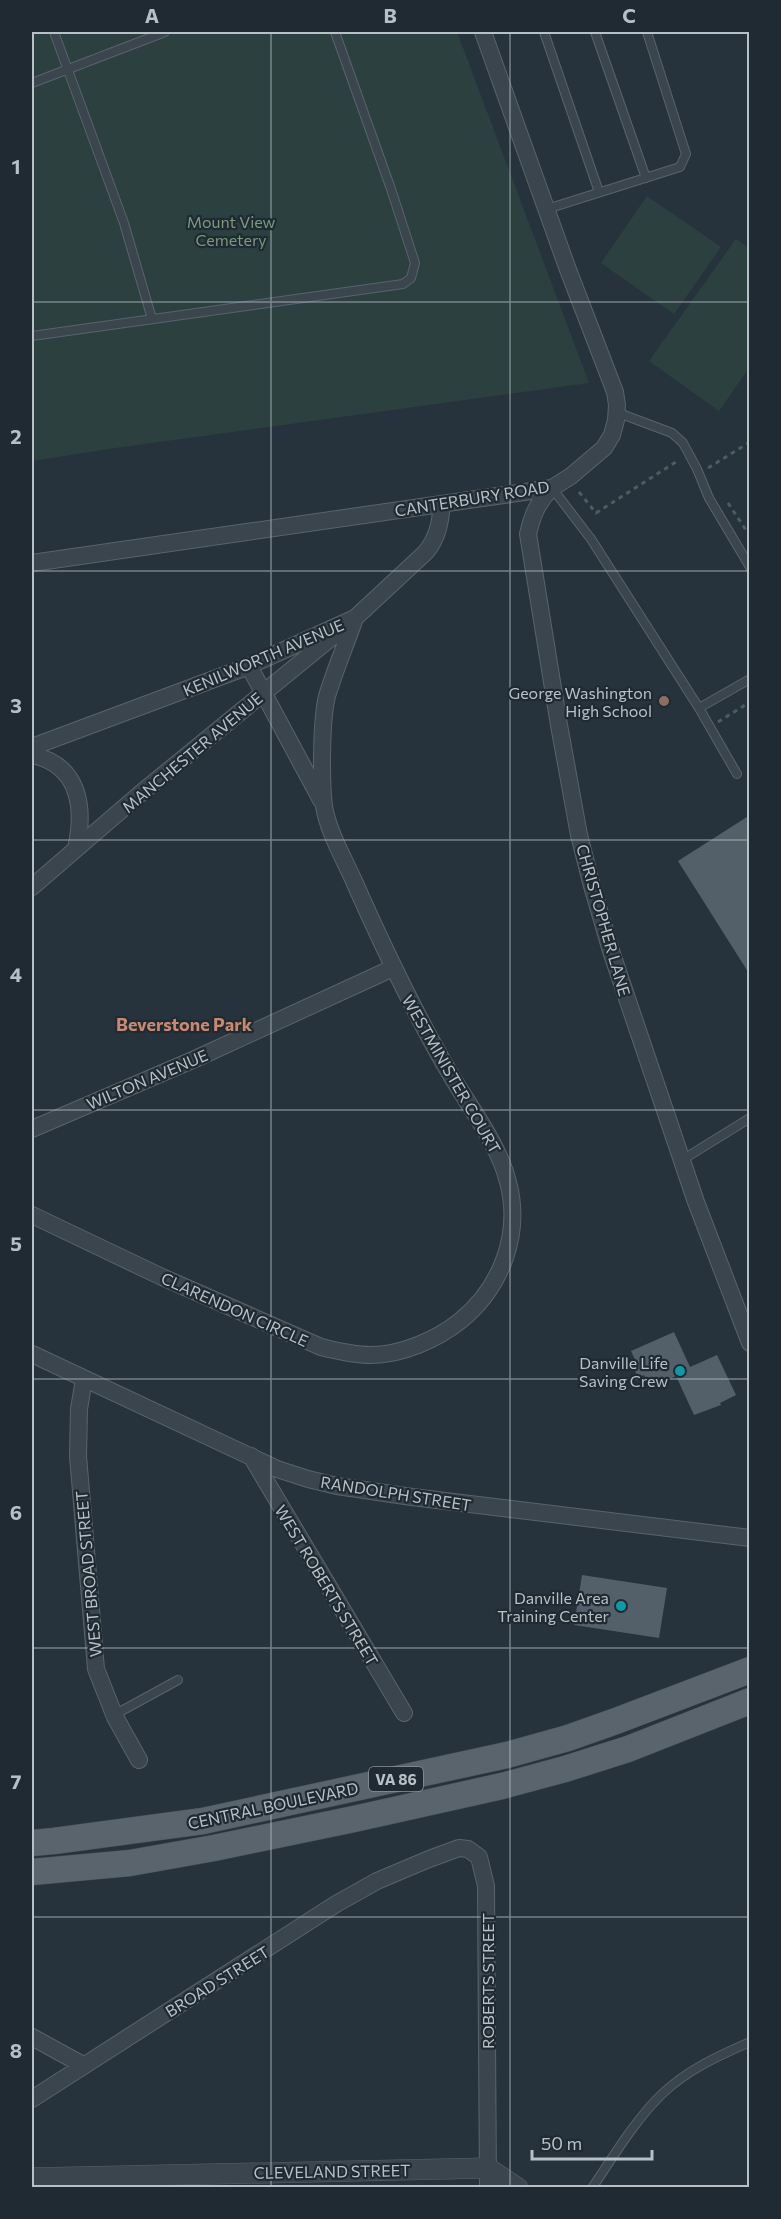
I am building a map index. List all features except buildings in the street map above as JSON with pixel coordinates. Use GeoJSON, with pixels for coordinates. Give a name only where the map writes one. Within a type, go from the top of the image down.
{"type":"FeatureCollection","features":[{"type":"Feature","properties":{"kind":"main road","name":"CENTRAL BOULEVARD"},"geometry":{"type":"LineString","coordinates":[[32,1843],[54,1842],[203,1821],[507,1755],[616,1721],[750,1670]]}},
{"type":"Feature","properties":{"kind":"main road","name":"CENTRAL BOULEVARD"},"geometry":{"type":"LineString","coordinates":[[32,1872],[130,1863],[204,1850],[354,1820],[502,1786],[628,1749],[750,1701]]}},
{"type":"Feature","properties":{"kind":"street","name":"CANTERBURY ROAD"},"geometry":{"type":"LineString","coordinates":[[32,563],[552,488],[572,476],[604,448],[612,435],[616,412],[615,392],[547,209],[486,34]]}},
{"type":"Feature","properties":{"kind":"street","name":"CHRISTOPHER LANE"},"geometry":{"type":"LineString","coordinates":[[552,488],[538,506],[528,534],[579,836],[611,951],[682,1160],[750,1343]]}},
{"type":"Feature","properties":{"kind":"street","name":"KENILWORTH AVENUE"},"geometry":{"type":"LineString","coordinates":[[32,747],[249,666],[355,618],[430,547],[439,529],[442,505]]}},
{"type":"Feature","properties":{"kind":"street","name":"MANCHESTER AVENUE"},"geometry":{"type":"LineString","coordinates":[[32,887],[355,618]]}},
{"type":"Feature","properties":{"kind":"street","name":"WESTMINISTER COURT"},"geometry":{"type":"LineString","coordinates":[[324,808],[322,747],[327,698],[355,618]]}},
{"type":"Feature","properties":{"kind":"street","name":"WESTMINISTER COURT"},"geometry":{"type":"LineString","coordinates":[[249,666],[313,783],[335,839],[393,968],[426,1034],[501,1158],[512,1206],[512,1231],[508,1250],[500,1272],[485,1295],[471,1312],[446,1330]]}},
{"type":"Feature","properties":{"kind":"street"},"geometry":{"type":"LineString","coordinates":[[32,755],[51,762],[65,774],[72,784],[81,809],[81,828],[76,849]]}},
{"type":"Feature","properties":{"kind":"street","name":"WILTON AVENUE"},"geometry":{"type":"LineString","coordinates":[[32,1129],[195,1059],[393,968]]}},
{"type":"Feature","properties":{"kind":"street","name":"CLARENDON CIRCLE"},"geometry":{"type":"LineString","coordinates":[[32,1215],[162,1277],[321,1347],[346,1353],[372,1355],[416,1346],[446,1330]]}},
{"type":"Feature","properties":{"kind":"street","name":"RANDOLPH STREET"},"geometry":{"type":"LineString","coordinates":[[32,1354],[277,1469],[308,1479],[337,1486],[412,1497],[750,1538]]}},
{"type":"Feature","properties":{"kind":"street","name":"WEST BROAD STREET"},"geometry":{"type":"LineString","coordinates":[[84,1379],[78,1436],[86,1563],[96,1669],[114,1715],[139,1760]]}},
{"type":"Feature","properties":{"kind":"street","name":"WEST ROBERTS STREET"},"geometry":{"type":"LineString","coordinates":[[251,1456],[404,1713]]}},
{"type":"Feature","properties":{"kind":"street","name":"ROBERTS STREET"},"geometry":{"type":"LineString","coordinates":[[405,1869],[459,1848],[475,1853],[483,1868],[486,1886],[488,2178]]}},
{"type":"Feature","properties":{"kind":"street","name":"BROAD STREET"},"geometry":{"type":"LineString","coordinates":[[32,2099],[336,1904],[377,1881],[405,1869]]}},
{"type":"Feature","properties":{"kind":"street"},"geometry":{"type":"LineString","coordinates":[[32,2037],[84,2066]]}},
{"type":"Feature","properties":{"kind":"street","name":"CLEVELAND STREET"},"geometry":{"type":"LineString","coordinates":[[32,2178],[488,2178]]}},
{"type":"Feature","properties":{"kind":"street"},"geometry":{"type":"LineString","coordinates":[[488,2178],[518,2187]]}},
{"type":"Feature","properties":{"kind":"lane"},"geometry":{"type":"LineString","coordinates":[[54,32],[124,223],[152,319]]}},
{"type":"Feature","properties":{"kind":"lane"},"geometry":{"type":"LineString","coordinates":[[32,82],[165,32]]}},
{"type":"Feature","properties":{"kind":"lane"},"geometry":{"type":"LineString","coordinates":[[32,336],[403,284],[411,278],[415,263],[335,32]]}},
{"type":"Feature","properties":{"kind":"lane"},"geometry":{"type":"LineString","coordinates":[[544,32],[599,192]]}},
{"type":"Feature","properties":{"kind":"lane"},"geometry":{"type":"LineString","coordinates":[[595,32],[646,178]]}},
{"type":"Feature","properties":{"kind":"lane"},"geometry":{"type":"LineString","coordinates":[[547,209],[680,167],[686,154],[647,32]]}},
{"type":"Feature","properties":{"kind":"lane"},"geometry":{"type":"LineString","coordinates":[[616,412],[672,433],[683,443],[709,498],[750,567]]}},
{"type":"Feature","properties":{"kind":"lane"},"geometry":{"type":"LineString","coordinates":[[552,488],[591,539],[699,708],[737,774]]}},
{"type":"Feature","properties":{"kind":"lane"},"geometry":{"type":"LineString","coordinates":[[699,708],[750,679]]}},
{"type":"Feature","properties":{"kind":"lane"},"geometry":{"type":"LineString","coordinates":[[682,1160],[750,1118]]}},
{"type":"Feature","properties":{"kind":"lane"},"geometry":{"type":"LineString","coordinates":[[114,1715],[178,1680]]}},
{"type":"Feature","properties":{"kind":"lane"},"geometry":{"type":"LineString","coordinates":[[591,2187],[651,2105],[663,2093],[710,2060],[750,2042]]}},
{"type":"Feature","properties":{"kind":"path"},"geometry":{"type":"LineString","coordinates":[[579,492],[596,513],[695,450],[706,469],[750,442]]}},
{"type":"Feature","properties":{"kind":"path"},"geometry":{"type":"LineString","coordinates":[[725,498],[750,536]]}},
{"type":"Feature","properties":{"kind":"path"},"geometry":{"type":"LineString","coordinates":[[709,728],[750,702]]}},
{"type":"Feature","properties":{"kind":"green space","name":"Mount View Cemetery"},"geometry":{"type":"Polygon","coordinates":[[[32,32],[457,32],[589,383],[32,461],[32,32]]]}},
{"type":"Feature","properties":{"kind":"green space"},"geometry":{"type":"Polygon","coordinates":[[[647,196],[721,247],[674,314],[601,263],[647,196]]]}},
{"type":"Feature","properties":{"kind":"green space"},"geometry":{"type":"Polygon","coordinates":[[[736,239],[749,248],[749,368],[719,411],[649,361],[736,239]]]}},
{"type":"Feature","properties":{"kind":"place","name":"George Washington High School"},"geometry":{"type":"Point","coordinates":[664,701]}},
{"type":"Feature","properties":{"kind":"place","name":"Danville Life Saving Crew"},"geometry":{"type":"Point","coordinates":[680,1371]}},
{"type":"Feature","properties":{"kind":"place","name":"Danville Area Training Center"},"geometry":{"type":"Point","coordinates":[621,1606]}},
{"type":"Feature","properties":{"kind":"district","name":"Beverstone Park"},"geometry":{"type":"Point","coordinates":[184,1024]}}]}
